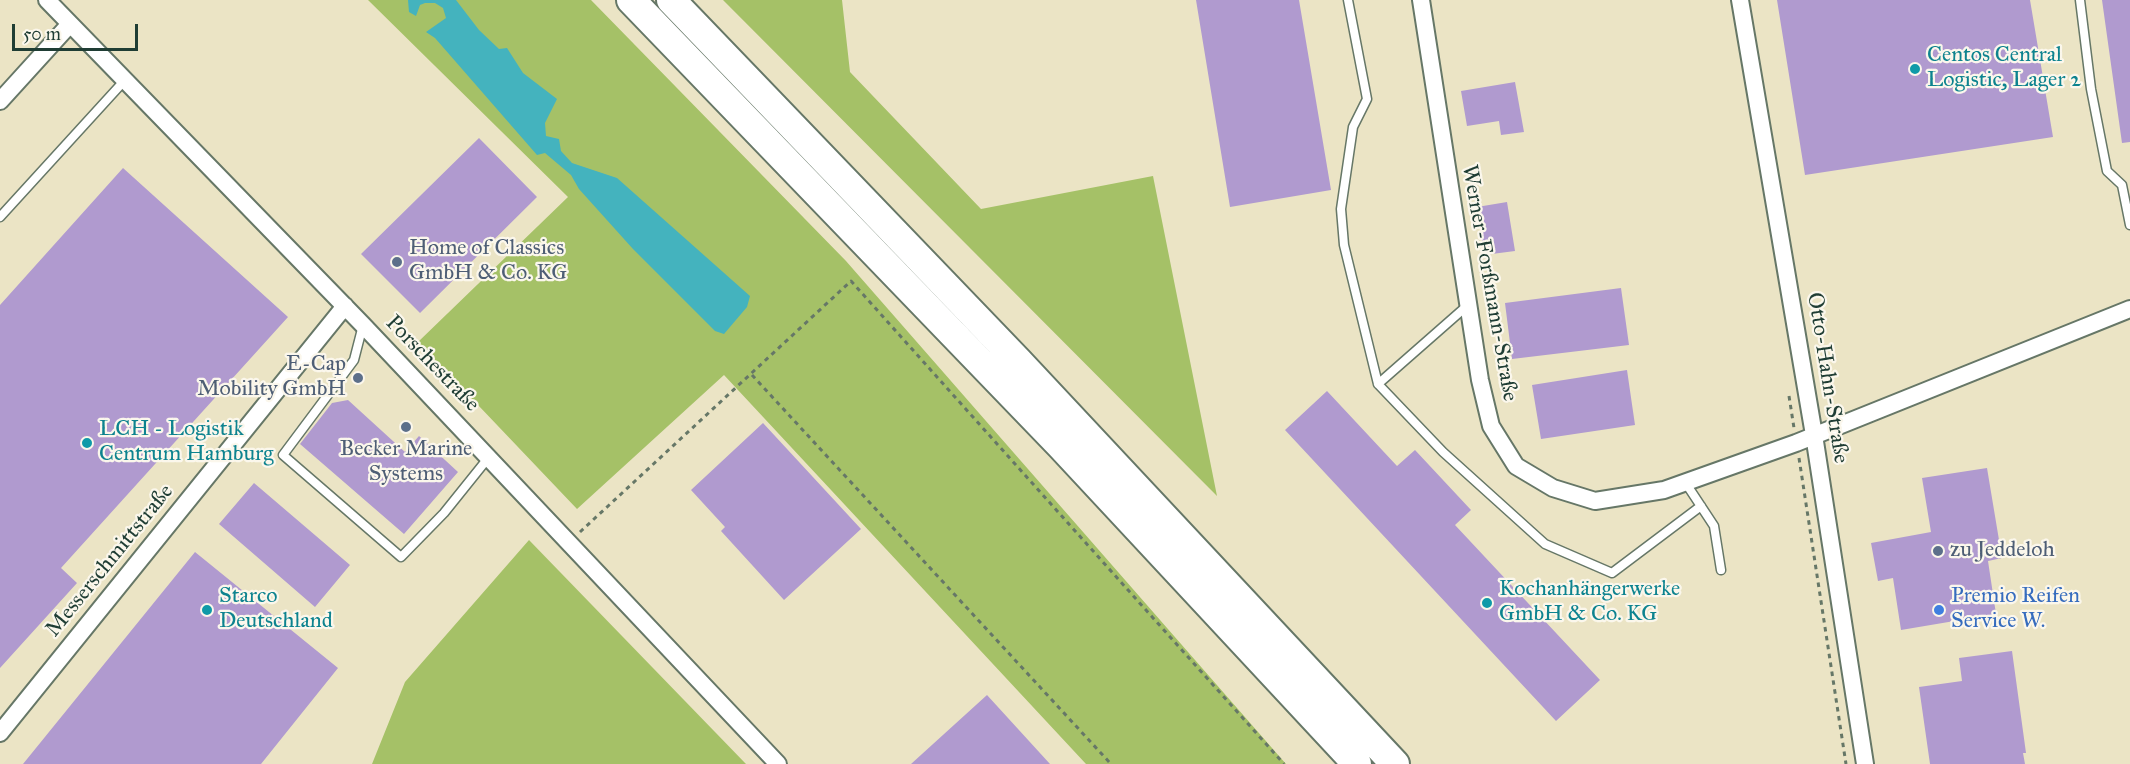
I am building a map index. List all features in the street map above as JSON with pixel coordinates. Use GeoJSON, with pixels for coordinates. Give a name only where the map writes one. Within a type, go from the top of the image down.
{"type":"FeatureCollection","features":[{"type":"Feature","properties":{"kind":"highway"},"geometry":{"type":"LineString","coordinates":[[631,0],[1061,446],[1357,764]]}},
{"type":"Feature","properties":{"kind":"highway"},"geometry":{"type":"LineString","coordinates":[[671,0],[1058,403],[1395,764]]}},
{"type":"Feature","properties":{"kind":"street","name":"Porschestraße"},"geometry":{"type":"LineString","coordinates":[[47,0],[570,541],[778,764]]}},
{"type":"Feature","properties":{"kind":"street","name":"Werner-Forßmann-Straße"},"geometry":{"type":"LineString","coordinates":[[1421,0],[1480,380],[1491,426],[1516,466],[1553,488],[1594,501],[1664,490],[1796,443],[2130,309]]}},
{"type":"Feature","properties":{"kind":"street","name":"Otto-Hahn-Straße"},"geometry":{"type":"LineString","coordinates":[[1740,0],[1814,435],[1865,764]]}},
{"type":"Feature","properties":{"kind":"street"},"geometry":{"type":"LineString","coordinates":[[0,101],[70,24]]}},
{"type":"Feature","properties":{"kind":"street","name":"Messerschmittstraße"},"geometry":{"type":"LineString","coordinates":[[0,733],[345,306]]}},
{"type":"Feature","properties":{"kind":"lane"},"geometry":{"type":"LineString","coordinates":[[1348,0],[1366,99],[1353,127],[1341,209],[1344,245],[1378,384],[1443,452],[1545,544],[1612,573],[1701,506]]}},
{"type":"Feature","properties":{"kind":"lane"},"geometry":{"type":"LineString","coordinates":[[2080,0],[2091,89],[2107,171],[2122,185],[2130,225]]}},
{"type":"Feature","properties":{"kind":"lane"},"geometry":{"type":"LineString","coordinates":[[0,218],[125,80]]}},
{"type":"Feature","properties":{"kind":"lane"},"geometry":{"type":"LineString","coordinates":[[1378,384],[1468,304]]}},
{"type":"Feature","properties":{"kind":"lane"},"geometry":{"type":"LineString","coordinates":[[363,325],[354,360],[283,455],[401,557],[444,513],[489,457]]}},
{"type":"Feature","properties":{"kind":"lane"},"geometry":{"type":"LineString","coordinates":[[1685,482],[1714,526],[1721,570]]}},
{"type":"Feature","properties":{"kind":"path"},"geometry":{"type":"LineString","coordinates":[[570,541],[851,281],[1284,764]]}},
{"type":"Feature","properties":{"kind":"path"},"geometry":{"type":"LineString","coordinates":[[751,375],[1111,764]]}},
{"type":"Feature","properties":{"kind":"path"},"geometry":{"type":"LineString","coordinates":[[1787,385],[1846,764]]}},
{"type":"Feature","properties":{"kind":"green space"},"geometry":{"type":"Polygon","coordinates":[[[368,0],[591,0],[846,261],[1286,764],[1086,764],[724,375],[577,509],[418,342],[568,197],[368,0]]]}},
{"type":"Feature","properties":{"kind":"green space"},"geometry":{"type":"Polygon","coordinates":[[[723,0],[842,0],[850,72],[981,209],[1153,176],[1217,496],[723,0]]]}},
{"type":"Feature","properties":{"kind":"green space"},"geometry":{"type":"Polygon","coordinates":[[[529,540],[746,764],[372,764],[405,682],[529,540]]]}},
{"type":"Feature","properties":{"kind":"water"},"geometry":{"type":"Polygon","coordinates":[[[408,0],[456,0],[479,30],[499,49],[507,48],[523,73],[557,99],[545,123],[546,136],[559,139],[561,151],[572,163],[617,178],[750,296],[747,307],[724,334],[715,331],[633,249],[579,189],[571,175],[545,153],[537,155],[435,38],[426,32],[446,18],[443,8],[435,3],[425,3],[420,5],[416,16],[409,12],[408,0]]]}},
{"type":"Feature","properties":{"kind":"building"},"geometry":{"type":"Polygon","coordinates":[[[1196,0],[1299,0],[1331,190],[1230,207],[1196,0]]]}},
{"type":"Feature","properties":{"kind":"building","name":"Centos Central Logistic, Lager 2"},"geometry":{"type":"Polygon","coordinates":[[[1777,0],[2030,0],[2053,137],[1805,175],[1777,0]]]}},
{"type":"Feature","properties":{"kind":"building"},"geometry":{"type":"Polygon","coordinates":[[[2102,0],[2130,0],[2130,142],[2122,143],[2102,0]]]}},
{"type":"Feature","properties":{"kind":"building"},"geometry":{"type":"Polygon","coordinates":[[[1515,82],[1524,132],[1501,135],[1499,121],[1467,126],[1461,91],[1515,82]]]}},
{"type":"Feature","properties":{"kind":"building"},"geometry":{"type":"Polygon","coordinates":[[[479,138],[537,197],[420,313],[361,254],[479,138]]]}},
{"type":"Feature","properties":{"kind":"building","name":"LCH - Logistik Centrum Hamburg"},"geometry":{"type":"Polygon","coordinates":[[[123,168],[288,317],[61,568],[77,583],[0,668],[0,305],[123,168]]]}},
{"type":"Feature","properties":{"kind":"building"},"geometry":{"type":"Polygon","coordinates":[[[1507,202],[1515,251],[1484,255],[1477,207],[1507,202]]]}},
{"type":"Feature","properties":{"kind":"building"},"geometry":{"type":"Polygon","coordinates":[[[1621,288],[1629,345],[1512,359],[1505,303],[1621,288]]]}},
{"type":"Feature","properties":{"kind":"building"},"geometry":{"type":"Polygon","coordinates":[[[1627,370],[1635,425],[1541,439],[1532,385],[1627,370]]]}},
{"type":"Feature","properties":{"kind":"building","name":"Kochanhängerwerke GmbH & Co. KG"},"geometry":{"type":"Polygon","coordinates":[[[1327,391],[1397,466],[1415,450],[1471,510],[1455,525],[1600,680],[1556,721],[1285,430],[1327,391]]]}},
{"type":"Feature","properties":{"kind":"building"},"geometry":{"type":"Polygon","coordinates":[[[348,400],[405,452],[419,436],[458,472],[404,534],[300,444],[332,403],[348,400]]]}},
{"type":"Feature","properties":{"kind":"building"},"geometry":{"type":"Polygon","coordinates":[[[763,423],[861,529],[784,600],[721,531],[725,527],[691,490],[763,423]]]}},
{"type":"Feature","properties":{"kind":"building"},"geometry":{"type":"Polygon","coordinates":[[[1987,468],[2002,558],[1988,561],[1996,614],[1901,630],[1893,578],[1878,581],[1871,543],[1931,532],[1922,478],[1987,468]]]}},
{"type":"Feature","properties":{"kind":"building"},"geometry":{"type":"Polygon","coordinates":[[[254,483],[350,565],[315,607],[219,524],[254,483]]]}},
{"type":"Feature","properties":{"kind":"building","name":"Starco Deutschland"},"geometry":{"type":"Polygon","coordinates":[[[195,552],[338,668],[261,764],[23,764],[195,552]]]}},
{"type":"Feature","properties":{"kind":"building"},"geometry":{"type":"Polygon","coordinates":[[[2012,651],[2026,753],[2023,753],[2025,764],[1930,764],[1919,687],[1962,681],[1959,658],[2012,651]]]}},
{"type":"Feature","properties":{"kind":"building"},"geometry":{"type":"Polygon","coordinates":[[[987,695],[1050,764],[911,764],[987,695]]]}},
{"type":"Feature","properties":{"kind":"place","name":"Centos Central Logistic, Lager 2"},"geometry":{"type":"Point","coordinates":[1915,69]}},
{"type":"Feature","properties":{"kind":"place","name":"Home of Classics GmbH & Co. KG"},"geometry":{"type":"Point","coordinates":[397,262]}},
{"type":"Feature","properties":{"kind":"place","name":"E-Cap Mobility GmbH"},"geometry":{"type":"Point","coordinates":[358,378]}},
{"type":"Feature","properties":{"kind":"place","name":"Becker Marine Systems"},"geometry":{"type":"Point","coordinates":[406,427]}},
{"type":"Feature","properties":{"kind":"place","name":"LCH - Logistik Centrum Hamburg"},"geometry":{"type":"Point","coordinates":[87,443]}},
{"type":"Feature","properties":{"kind":"place","name":"zu Jeddeloh"},"geometry":{"type":"Point","coordinates":[1938,551]}},
{"type":"Feature","properties":{"kind":"place","name":"Kochanhängerwerke GmbH & Co. KG"},"geometry":{"type":"Point","coordinates":[1487,603]}},
{"type":"Feature","properties":{"kind":"place","name":"Starco Deutschland"},"geometry":{"type":"Point","coordinates":[207,610]}},
{"type":"Feature","properties":{"kind":"place","name":"Premio Reifen Service W."},"geometry":{"type":"Point","coordinates":[1939,610]}}]}
